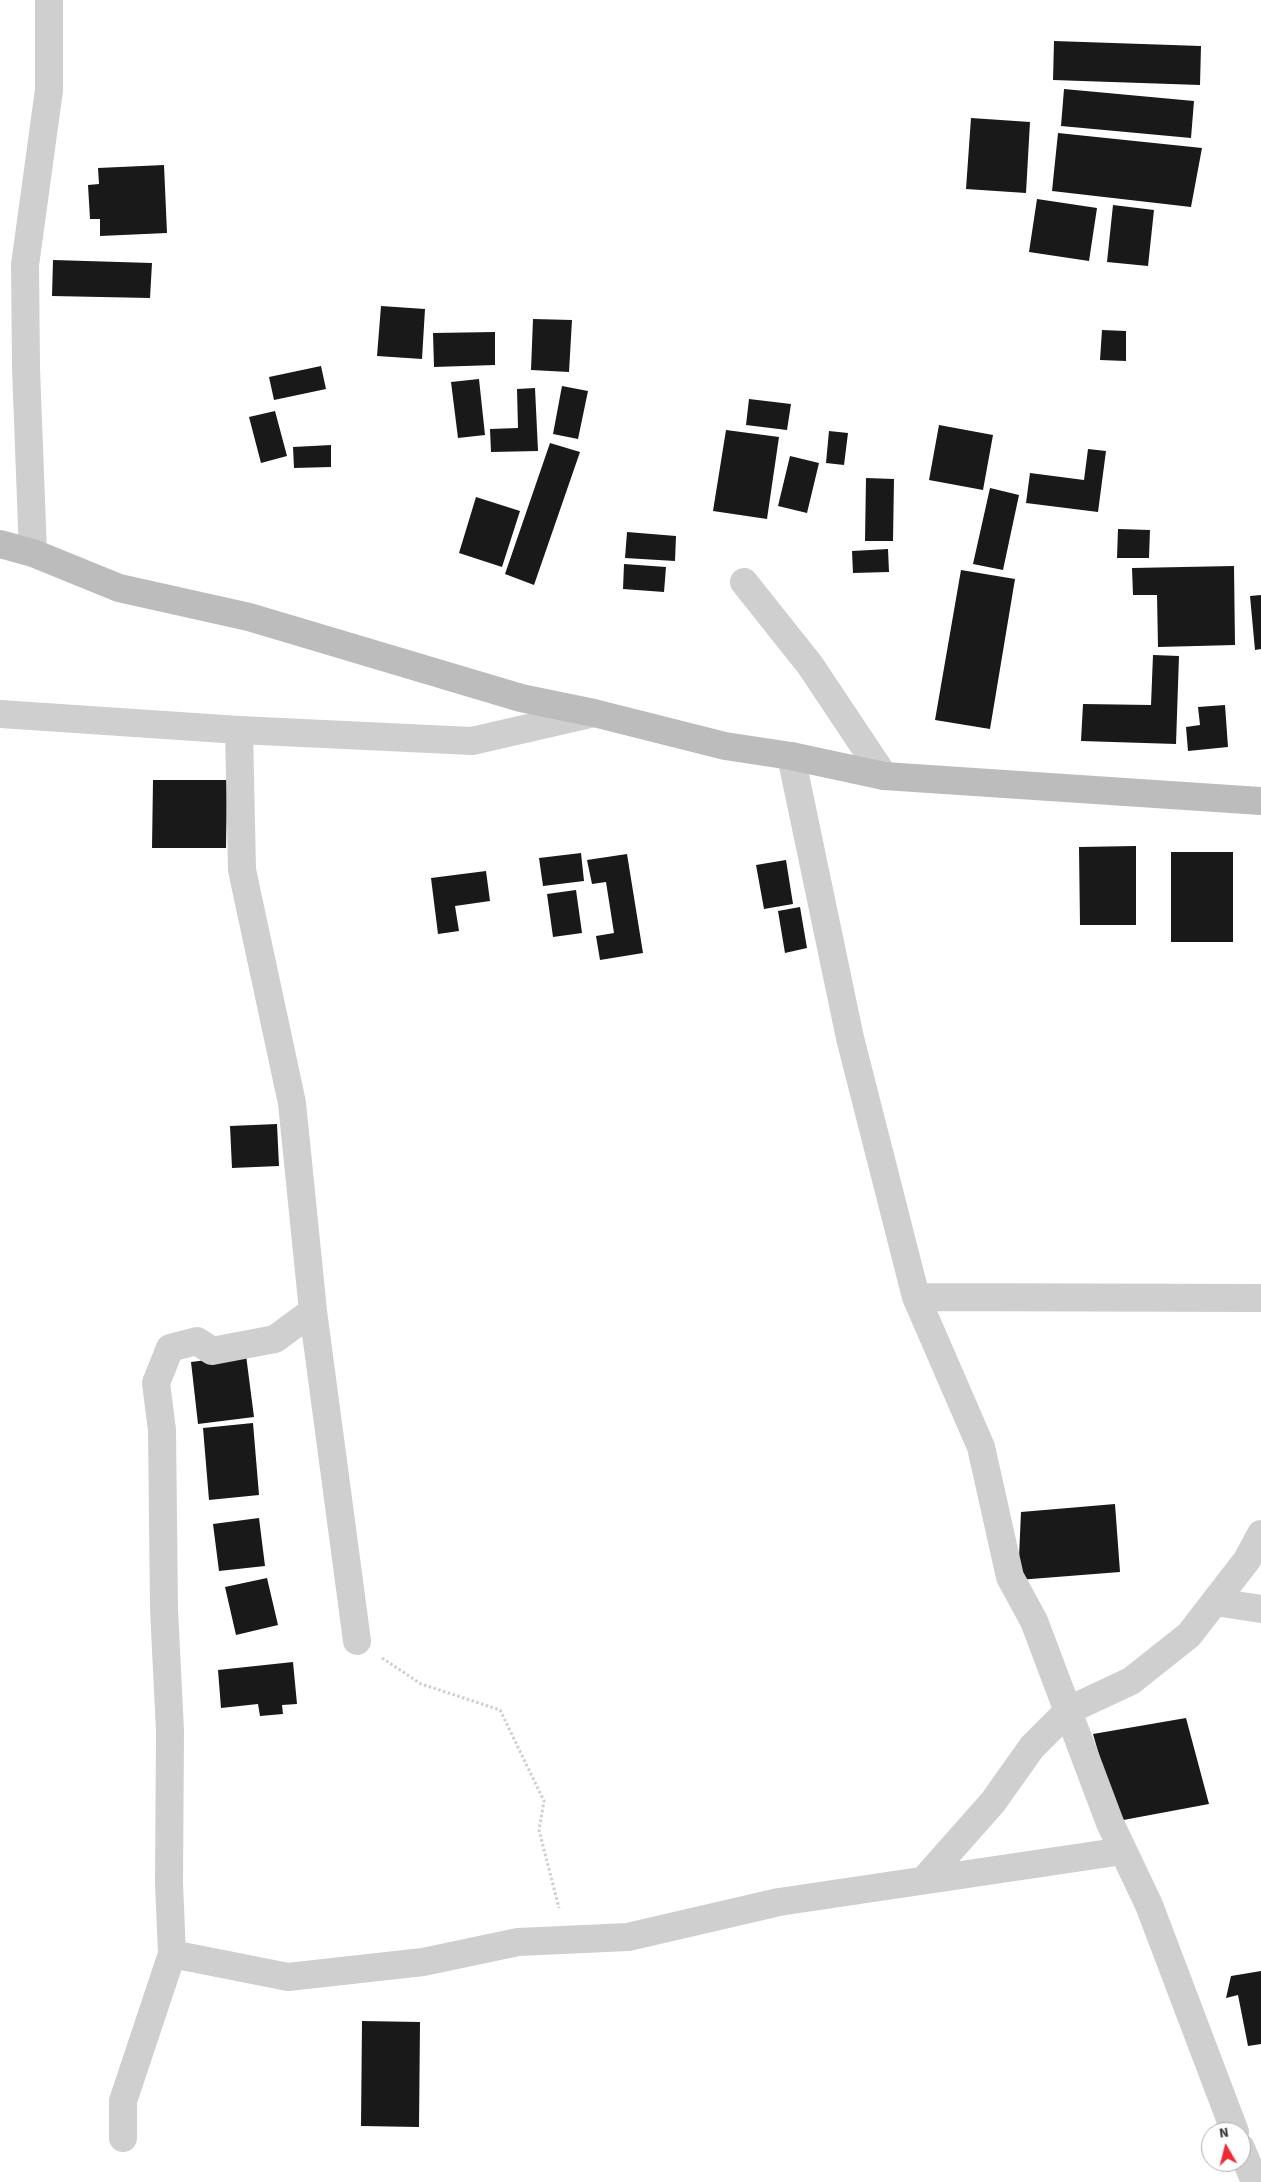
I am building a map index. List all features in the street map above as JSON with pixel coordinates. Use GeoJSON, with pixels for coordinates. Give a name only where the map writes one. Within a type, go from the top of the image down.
{"type":"FeatureCollection","features":[{"type":"Feature","properties":{"kind":"street"},"geometry":{"type":"LineString","coordinates":[[33,553],[26,368],[25,265],[49,90],[49,0]]}},
{"type":"Feature","properties":{"kind":"street"},"geometry":{"type":"LineString","coordinates":[[0,544],[33,553],[119,588],[249,616],[521,698],[725,746],[790,756],[884,776],[1261,801]]}},
{"type":"Feature","properties":{"kind":"street"},"geometry":{"type":"LineString","coordinates":[[744,582],[810,665],[884,776]]}},
{"type":"Feature","properties":{"kind":"street"},"geometry":{"type":"LineString","coordinates":[[0,714],[240,730],[472,742],[594,714]]}},
{"type":"Feature","properties":{"kind":"street"},"geometry":{"type":"LineString","coordinates":[[240,730],[242,870],[292,1103],[313,1311],[357,1641]]}},
{"type":"Feature","properties":{"kind":"street"},"geometry":{"type":"LineString","coordinates":[[790,756],[850,1038],[916,1297],[981,1447],[1010,1577],[1034,1621],[1110,1822],[1149,1906],[1231,2122]]}},
{"type":"Feature","properties":{"kind":"street"},"geometry":{"type":"LineString","coordinates":[[916,1297],[1261,1298]]}},
{"type":"Feature","properties":{"kind":"street"},"geometry":{"type":"LineString","coordinates":[[123,2138],[123,2101],[172,1954],[170,1731],[164,1599],[162,1430],[156,1383],[170,1348],[197,1341],[212,1351],[276,1339],[313,1311]]}},
{"type":"Feature","properties":{"kind":"street"},"geometry":{"type":"LineString","coordinates":[[924,1880],[993,1802],[1032,1747],[1069,1710],[1131,1680],[1190,1635],[1247,1560],[1261,1534]]}},
{"type":"Feature","properties":{"kind":"street"},"geometry":{"type":"LineString","coordinates":[[1215,1602],[1261,1609]]}},
{"type":"Feature","properties":{"kind":"street"},"geometry":{"type":"LineString","coordinates":[[172,1954],[288,1976],[423,1962],[518,1942],[628,1937],[779,1902],[1124,1851]]}},
{"type":"Feature","properties":{"kind":"path"},"geometry":{"type":"LineString","coordinates":[[357,1641],[421,1684],[500,1710],[544,1801],[539,1830],[560,1911],[592,1939]]}},
{"type":"Feature","properties":{"kind":"building"},"geometry":{"type":"Polygon","coordinates":[[[1054,41],[1201,46],[1200,85],[1053,80],[1054,41]]]}},
{"type":"Feature","properties":{"kind":"building"},"geometry":{"type":"Polygon","coordinates":[[[1064,89],[1194,101],[1191,138],[1061,126],[1064,89]]]}},
{"type":"Feature","properties":{"kind":"building"},"geometry":{"type":"Polygon","coordinates":[[[971,118],[1030,122],[1026,193],[966,189],[971,118]]]}},
{"type":"Feature","properties":{"kind":"building"},"geometry":{"type":"Polygon","coordinates":[[[1058,133],[1202,148],[1191,207],[1052,191],[1058,133]]]}},
{"type":"Feature","properties":{"kind":"building"},"geometry":{"type":"Polygon","coordinates":[[[164,165],[167,233],[100,236],[100,219],[90,219],[88,185],[99,184],[98,168],[164,165]]]}},
{"type":"Feature","properties":{"kind":"building"},"geometry":{"type":"Polygon","coordinates":[[[1037,199],[1097,208],[1089,261],[1029,252],[1037,199]]]}},
{"type":"Feature","properties":{"kind":"building"},"geometry":{"type":"Polygon","coordinates":[[[1113,205],[1154,210],[1148,266],[1107,262],[1113,205]]]}},
{"type":"Feature","properties":{"kind":"building"},"geometry":{"type":"Polygon","coordinates":[[[53,260],[152,263],[150,298],[52,296],[53,260]]]}},
{"type":"Feature","properties":{"kind":"building"},"geometry":{"type":"Polygon","coordinates":[[[381,306],[425,309],[422,359],[377,356],[381,306]]]}},
{"type":"Feature","properties":{"kind":"building"},"geometry":{"type":"Polygon","coordinates":[[[533,319],[572,320],[569,372],[531,370],[533,319]]]}},
{"type":"Feature","properties":{"kind":"building"},"geometry":{"type":"Polygon","coordinates":[[[1102,330],[1126,331],[1126,361],[1100,360],[1102,330]]]}},
{"type":"Feature","properties":{"kind":"building"},"geometry":{"type":"Polygon","coordinates":[[[495,332],[495,365],[434,367],[433,333],[495,332]]]}},
{"type":"Feature","properties":{"kind":"building"},"geometry":{"type":"Polygon","coordinates":[[[321,366],[326,389],[274,400],[269,377],[321,366]]]}},
{"type":"Feature","properties":{"kind":"building"},"geometry":{"type":"Polygon","coordinates":[[[479,379],[485,435],[458,438],[451,382],[479,379]]]}},
{"type":"Feature","properties":{"kind":"building"},"geometry":{"type":"Polygon","coordinates":[[[562,386],[588,391],[578,439],[553,434],[562,386]]]}},
{"type":"Feature","properties":{"kind":"building"},"geometry":{"type":"Polygon","coordinates":[[[535,388],[538,451],[491,452],[490,429],[518,428],[517,389],[535,388]]]}},
{"type":"Feature","properties":{"kind":"building"},"geometry":{"type":"Polygon","coordinates":[[[749,399],[791,404],[787,430],[746,425],[749,399]]]}},
{"type":"Feature","properties":{"kind":"building"},"geometry":{"type":"Polygon","coordinates":[[[275,411],[287,456],[261,463],[249,417],[275,411]]]}},
{"type":"Feature","properties":{"kind":"building"},"geometry":{"type":"Polygon","coordinates":[[[939,425],[993,435],[983,490],[929,480],[939,425]]]}},
{"type":"Feature","properties":{"kind":"building"},"geometry":{"type":"Polygon","coordinates":[[[726,430],[779,437],[767,519],[713,511],[726,430]]]}},
{"type":"Feature","properties":{"kind":"building"},"geometry":{"type":"Polygon","coordinates":[[[829,431],[848,433],[844,465],[826,463],[829,431]]]}},
{"type":"Feature","properties":{"kind":"building"},"geometry":{"type":"Polygon","coordinates":[[[550,443],[580,452],[534,585],[505,574],[550,443]]]}},
{"type":"Feature","properties":{"kind":"building"},"geometry":{"type":"Polygon","coordinates":[[[331,445],[331,467],[294,468],[293,447],[331,445]]]}},
{"type":"Feature","properties":{"kind":"building"},"geometry":{"type":"Polygon","coordinates":[[[1088,449],[1106,451],[1098,512],[1026,503],[1030,473],[1084,480],[1088,449]]]}},
{"type":"Feature","properties":{"kind":"building"},"geometry":{"type":"Polygon","coordinates":[[[790,456],[819,463],[807,513],[778,506],[790,456]]]}},
{"type":"Feature","properties":{"kind":"building"},"geometry":{"type":"Polygon","coordinates":[[[866,478],[894,479],[893,541],[865,541],[866,478]]]}},
{"type":"Feature","properties":{"kind":"building"},"geometry":{"type":"Polygon","coordinates":[[[990,488],[1019,495],[1003,570],[973,564],[990,488]]]}},
{"type":"Feature","properties":{"kind":"building"},"geometry":{"type":"Polygon","coordinates":[[[476,497],[520,511],[502,567],[459,553],[476,497]]]}},
{"type":"Feature","properties":{"kind":"building"},"geometry":{"type":"Polygon","coordinates":[[[1118,529],[1150,530],[1149,558],[1117,558],[1118,529]]]}},
{"type":"Feature","properties":{"kind":"building"},"geometry":{"type":"Polygon","coordinates":[[[627,532],[676,536],[675,561],[625,558],[627,532]]]}},
{"type":"Feature","properties":{"kind":"building"},"geometry":{"type":"Polygon","coordinates":[[[888,549],[889,572],[853,573],[852,551],[888,549]]]}},
{"type":"Feature","properties":{"kind":"building"},"geometry":{"type":"Polygon","coordinates":[[[624,564],[666,567],[664,592],[623,589],[624,564]]]}},
{"type":"Feature","properties":{"kind":"building"},"geometry":{"type":"Polygon","coordinates":[[[1234,566],[1235,645],[1158,647],[1157,595],[1133,595],[1132,568],[1234,566]]]}},
{"type":"Feature","properties":{"kind":"building"},"geometry":{"type":"Polygon","coordinates":[[[961,570],[1015,579],[990,729],[935,720],[961,570]]]}},
{"type":"Feature","properties":{"kind":"building"},"geometry":{"type":"Polygon","coordinates":[[[1261,595],[1261,649],[1255,650],[1250,596],[1261,595]]]}},
{"type":"Feature","properties":{"kind":"building"},"geometry":{"type":"Polygon","coordinates":[[[1153,655],[1179,656],[1176,744],[1081,741],[1083,704],[1151,705],[1153,655]]]}},
{"type":"Feature","properties":{"kind":"building"},"geometry":{"type":"Polygon","coordinates":[[[1225,705],[1228,747],[1188,751],[1186,727],[1200,725],[1198,707],[1225,705]]]}},
{"type":"Feature","properties":{"kind":"building"},"geometry":{"type":"Polygon","coordinates":[[[153,780],[227,780],[226,848],[152,848],[153,780]]]}},
{"type":"Feature","properties":{"kind":"building"},"geometry":{"type":"Polygon","coordinates":[[[1136,846],[1136,925],[1080,925],[1079,847],[1136,846]]]}},
{"type":"Feature","properties":{"kind":"building"},"geometry":{"type":"Polygon","coordinates":[[[1171,852],[1233,852],[1233,942],[1171,942],[1171,852]]]}},
{"type":"Feature","properties":{"kind":"building"},"geometry":{"type":"Polygon","coordinates":[[[581,853],[584,881],[543,886],[539,858],[581,853]]]}},
{"type":"Feature","properties":{"kind":"building"},"geometry":{"type":"Polygon","coordinates":[[[627,854],[643,953],[600,960],[596,936],[614,933],[606,882],[592,884],[587,860],[627,854]]]}},
{"type":"Feature","properties":{"kind":"building"},"geometry":{"type":"Polygon","coordinates":[[[786,860],[793,904],[764,909],[756,865],[786,860]]]}},
{"type":"Feature","properties":{"kind":"building"},"geometry":{"type":"Polygon","coordinates":[[[486,871],[490,901],[455,906],[459,931],[438,934],[431,878],[486,871]]]}},
{"type":"Feature","properties":{"kind":"building"},"geometry":{"type":"Polygon","coordinates":[[[576,890],[582,933],[553,937],[547,894],[576,890]]]}},
{"type":"Feature","properties":{"kind":"building"},"geometry":{"type":"Polygon","coordinates":[[[800,907],[807,948],[785,953],[778,911],[800,907]]]}},
{"type":"Feature","properties":{"kind":"building"},"geometry":{"type":"Polygon","coordinates":[[[277,1124],[279,1166],[232,1168],[230,1126],[277,1124]]]}},
{"type":"Feature","properties":{"kind":"building"},"geometry":{"type":"Polygon","coordinates":[[[246,1355],[254,1417],[198,1424],[191,1362],[246,1355]]]}},
{"type":"Feature","properties":{"kind":"building"},"geometry":{"type":"Polygon","coordinates":[[[253,1423],[259,1495],[209,1500],[203,1428],[253,1423]]]}},
{"type":"Feature","properties":{"kind":"building"},"geometry":{"type":"Polygon","coordinates":[[[1115,1504],[1120,1572],[1018,1580],[1021,1512],[1115,1504]]]}},
{"type":"Feature","properties":{"kind":"building"},"geometry":{"type":"Polygon","coordinates":[[[259,1518],[265,1566],[219,1571],[213,1524],[259,1518]]]}},
{"type":"Feature","properties":{"kind":"building"},"geometry":{"type":"Polygon","coordinates":[[[267,1578],[278,1625],[236,1635],[225,1587],[267,1578]]]}},
{"type":"Feature","properties":{"kind":"building"},"geometry":{"type":"Polygon","coordinates":[[[293,1662],[297,1704],[282,1705],[283,1714],[260,1716],[258,1704],[221,1708],[218,1670],[293,1662]]]}},
{"type":"Feature","properties":{"kind":"building"},"geometry":{"type":"Polygon","coordinates":[[[1186,1718],[1209,1804],[1118,1821],[1093,1734],[1186,1718]]]}},
{"type":"Feature","properties":{"kind":"building"},"geometry":{"type":"Polygon","coordinates":[[[1261,1971],[1261,2044],[1248,2046],[1238,1995],[1226,1998],[1231,1976],[1261,1971]]]}},
{"type":"Feature","properties":{"kind":"building"},"geometry":{"type":"Polygon","coordinates":[[[362,2021],[420,2022],[419,2127],[361,2126],[362,2021]]]}}]}
